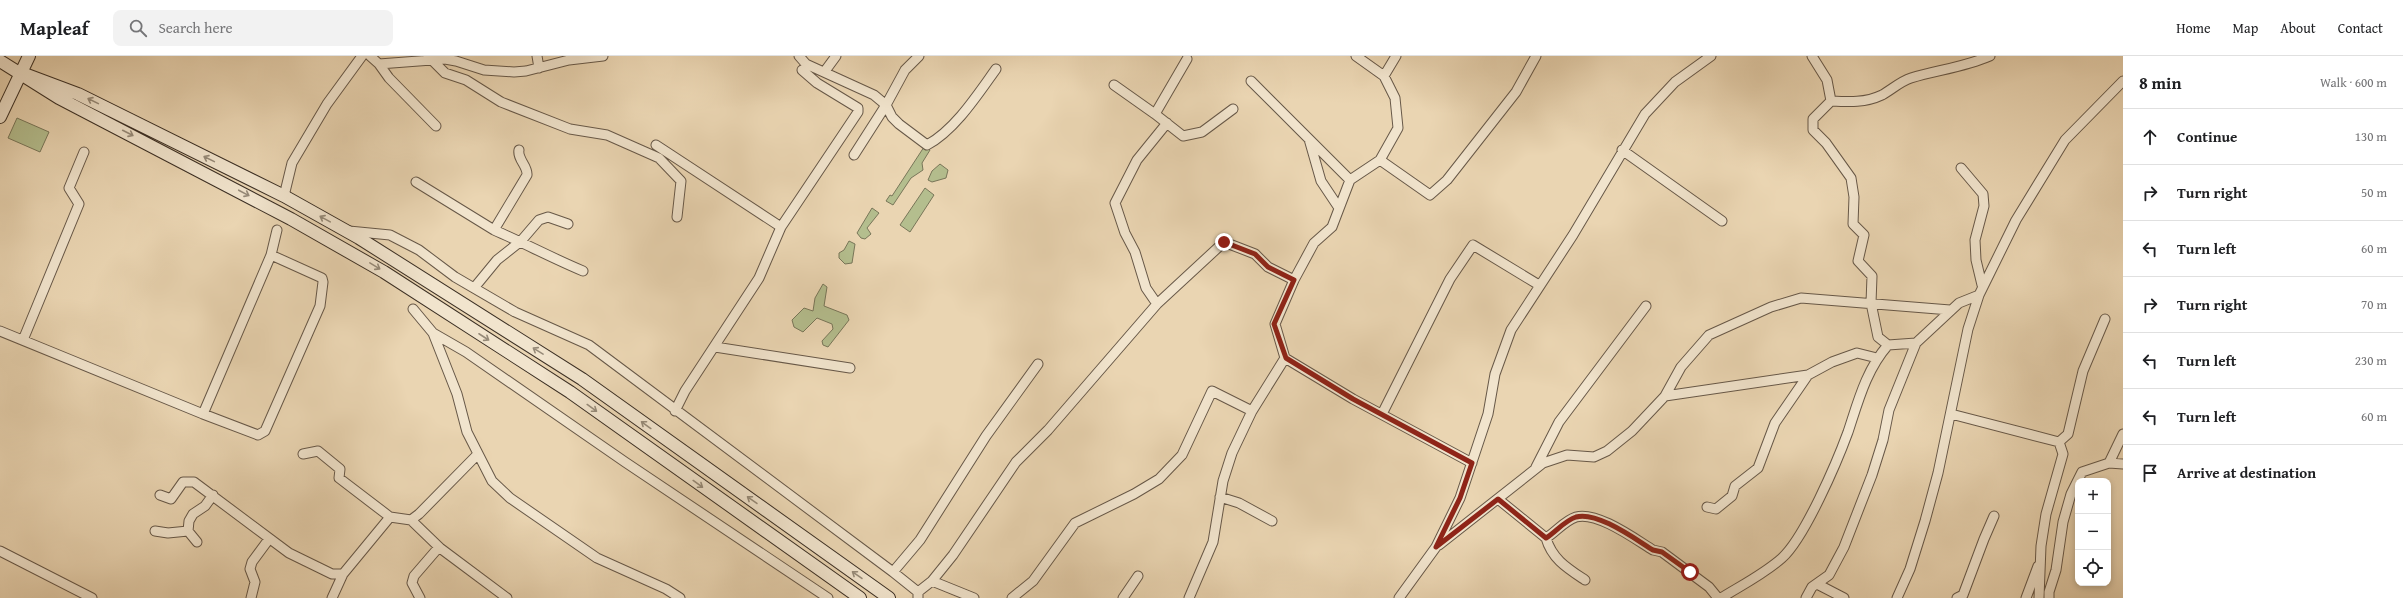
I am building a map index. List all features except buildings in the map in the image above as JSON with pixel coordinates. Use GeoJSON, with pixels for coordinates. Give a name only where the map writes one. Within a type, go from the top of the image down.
{"type":"FeatureCollection","features":[{"type":"Feature","properties":{"kind":"main road"},"geometry":{"type":"LineString","coordinates":[[0,117],[29,56]]}},
{"type":"Feature","properties":{"kind":"main road"},"geometry":{"type":"LineString","coordinates":[[0,61],[22,73],[59,98],[285,215],[384,272],[570,392],[860,598]]}},
{"type":"Feature","properties":{"kind":"main road"},"geometry":{"type":"LineString","coordinates":[[22,73],[78,94],[284,196],[346,231],[582,379],[889,598]]}},
{"type":"Feature","properties":{"kind":"street"},"geometry":{"type":"LineString","coordinates":[[284,196],[292,163],[328,104],[362,56]]}},
{"type":"Feature","properties":{"kind":"street"},"geometry":{"type":"LineString","coordinates":[[370,56],[379,64],[389,78],[436,126]]}},
{"type":"Feature","properties":{"kind":"street"},"geometry":{"type":"LineString","coordinates":[[537,56],[539,68]]}},
{"type":"Feature","properties":{"kind":"street"},"geometry":{"type":"LineString","coordinates":[[379,64],[429,58],[456,61],[490,71],[526,71],[569,60],[603,56]]}},
{"type":"Feature","properties":{"kind":"street"},"geometry":{"type":"LineString","coordinates":[[799,56],[806,64],[874,95],[886,105],[892,116],[899,124],[927,146],[934,141],[969,106],[996,69]]}},
{"type":"Feature","properties":{"kind":"street"},"geometry":{"type":"LineString","coordinates":[[824,71],[836,56]]}},
{"type":"Feature","properties":{"kind":"street"},"geometry":{"type":"LineString","coordinates":[[854,155],[886,105],[905,70],[919,56]]}},
{"type":"Feature","properties":{"kind":"street"},"geometry":{"type":"LineString","coordinates":[[1356,56],[1384,76],[1395,98],[1398,128],[1380,160],[1350,180],[1332,227],[1314,243],[1294,280],[1274,324],[1286,358],[1353,399],[1472,463]]}},
{"type":"Feature","properties":{"kind":"street"},"geometry":{"type":"LineString","coordinates":[[1384,76],[1396,56]]}},
{"type":"Feature","properties":{"kind":"street"},"geometry":{"type":"LineString","coordinates":[[1380,160],[1430,195],[1447,180],[1516,92],[1536,56]]}},
{"type":"Feature","properties":{"kind":"street"},"geometry":{"type":"LineString","coordinates":[[1399,598],[1436,547],[1460,498],[1488,414],[1495,374],[1511,330],[1572,235],[1622,150],[1650,109],[1675,82],[1711,56]]}},
{"type":"Feature","properties":{"kind":"street"},"geometry":{"type":"LineString","coordinates":[[1812,56],[1827,80],[1831,101]]}},
{"type":"Feature","properties":{"kind":"street"},"geometry":{"type":"LineString","coordinates":[[1831,101],[1856,103],[1880,95],[1909,78],[1952,67],[1970,65],[1990,56]]}},
{"type":"Feature","properties":{"kind":"street"},"geometry":{"type":"LineString","coordinates":[[429,58],[445,73],[466,80],[501,102],[570,129],[607,135],[659,158],[681,181],[677,217]]}},
{"type":"Feature","properties":{"kind":"street"},"geometry":{"type":"LineString","coordinates":[[1155,114],[1187,59]]}},
{"type":"Feature","properties":{"kind":"street"},"geometry":{"type":"LineString","coordinates":[[675,411],[685,391],[760,278],[781,227],[858,112],[858,108],[817,83],[802,70]]}},
{"type":"Feature","properties":{"kind":"street"},"geometry":{"type":"LineString","coordinates":[[1251,81],[1350,180]]}},
{"type":"Feature","properties":{"kind":"street"},"geometry":{"type":"LineString","coordinates":[[1897,598],[1910,569],[1925,521],[1951,414],[1968,329],[1982,285],[2016,220],[2065,140],[2123,81]]}},
{"type":"Feature","properties":{"kind":"street"},"geometry":{"type":"LineString","coordinates":[[1114,85],[1184,136],[1202,132],[1233,109]]}},
{"type":"Feature","properties":{"kind":"street"},"geometry":{"type":"LineString","coordinates":[[1831,101],[1813,120],[1813,130],[1826,143],[1851,178],[1854,197],[1853,224],[1864,235],[1858,262],[1872,276],[1871,303],[1878,338],[1888,345],[1916,343]]}},
{"type":"Feature","properties":{"kind":"street"},"geometry":{"type":"LineString","coordinates":[[1157,304],[1146,288],[1135,252],[1125,233],[1115,203],[1137,160],[1167,123]]}},
{"type":"Feature","properties":{"kind":"street"},"geometry":{"type":"LineString","coordinates":[[1309,139],[1322,181],[1339,208]]}},
{"type":"Feature","properties":{"kind":"street"},"geometry":{"type":"LineString","coordinates":[[656,145],[781,227]]}},
{"type":"Feature","properties":{"kind":"street"},"geometry":{"type":"LineString","coordinates":[[494,230],[527,175],[526,168],[518,154],[519,150]]}},
{"type":"Feature","properties":{"kind":"street"},"geometry":{"type":"LineString","coordinates":[[1622,150],[1722,221]]}},
{"type":"Feature","properties":{"kind":"street"},"geometry":{"type":"LineString","coordinates":[[23,340],[78,204],[69,188],[84,152]]}},
{"type":"Feature","properties":{"kind":"street"},"geometry":{"type":"LineString","coordinates":[[1961,168],[1983,194],[1984,206],[1975,240],[1976,260],[1982,285]]}},
{"type":"Feature","properties":{"kind":"street"},"geometry":{"type":"LineString","coordinates":[[416,182],[494,230],[521,241],[548,257],[583,271]]}},
{"type":"Feature","properties":{"kind":"street"},"geometry":{"type":"LineString","coordinates":[[474,288],[497,260],[521,241],[543,217],[568,224]]}},
{"type":"Feature","properties":{"kind":"street"},"geometry":{"type":"LineString","coordinates":[[203,414],[271,255],[277,230]]}},
{"type":"Feature","properties":{"kind":"street"},"geometry":{"type":"LineString","coordinates":[[346,231],[390,235],[419,250],[474,288],[515,312],[588,345],[893,572],[918,595],[932,581],[973,528],[1016,462],[1048,430],[1157,304],[1224,242],[1255,254],[1268,267],[1294,280]]}},
{"type":"Feature","properties":{"kind":"street"},"geometry":{"type":"LineString","coordinates":[[1382,414],[1450,279],[1473,245],[1540,285]]}},
{"type":"Feature","properties":{"kind":"street"},"geometry":{"type":"LineString","coordinates":[[0,331],[258,435],[265,431],[320,306],[322,278],[271,255]]}},
{"type":"Feature","properties":{"kind":"street"},"geometry":{"type":"LineString","coordinates":[[1806,598],[1812,587],[1829,575],[1865,495],[1883,440],[1888,410],[1916,343],[1960,302],[1979,295]]}},
{"type":"Feature","properties":{"kind":"street"},"geometry":{"type":"LineString","coordinates":[[1436,547],[1536,469],[1556,458],[1567,455],[1594,457],[1607,452],[1632,431],[1665,396],[1681,367],[1709,335],[1771,307],[1801,298],[1950,310]]}},
{"type":"Feature","properties":{"kind":"street"},"geometry":{"type":"LineString","coordinates":[[1536,469],[1559,422],[1646,306]]}},
{"type":"Feature","properties":{"kind":"street"},"geometry":{"type":"LineString","coordinates":[[413,309],[433,333],[456,394],[467,432],[477,455],[492,481],[510,498],[564,537],[597,558],[666,589],[680,598]]}},
{"type":"Feature","properties":{"kind":"street"},"geometry":{"type":"LineString","coordinates":[[2059,442],[2068,434],[2083,371],[2105,319]]}},
{"type":"Feature","properties":{"kind":"street"},"geometry":{"type":"LineString","coordinates":[[433,333],[466,352],[618,458],[828,598]]}},
{"type":"Feature","properties":{"kind":"street"},"geometry":{"type":"LineString","coordinates":[[1721,598],[1783,557],[1802,530],[1846,436],[1866,380],[1877,358],[1888,345]]}},
{"type":"Feature","properties":{"kind":"street"},"geometry":{"type":"LineString","coordinates":[[715,347],[850,368]]}},
{"type":"Feature","properties":{"kind":"street"},"geometry":{"type":"LineString","coordinates":[[1665,396],[1808,375],[1821,367],[1856,353],[1877,358]]}},
{"type":"Feature","properties":{"kind":"street"},"geometry":{"type":"LineString","coordinates":[[1189,598],[1213,542],[1220,497],[1228,462],[1252,411],[1268,390],[1286,358]]}},
{"type":"Feature","properties":{"kind":"street"},"geometry":{"type":"LineString","coordinates":[[893,572],[920,540],[986,436],[1038,364]]}},
{"type":"Feature","properties":{"kind":"street"},"geometry":{"type":"LineString","coordinates":[[1707,507],[1716,509],[1721,507],[1732,496],[1735,486],[1758,468],[1775,423],[1808,375]]}},
{"type":"Feature","properties":{"kind":"street"},"geometry":{"type":"LineString","coordinates":[[1012,598],[1033,581],[1075,523],[1134,494],[1163,474],[1182,455],[1212,391],[1252,411]]}},
{"type":"Feature","properties":{"kind":"street"},"geometry":{"type":"LineString","coordinates":[[1951,414],[2059,442]]}},
{"type":"Feature","properties":{"kind":"street"},"geometry":{"type":"LineString","coordinates":[[2109,463],[2123,434]]}},
{"type":"Feature","properties":{"kind":"street"},"geometry":{"type":"LineString","coordinates":[[2039,598],[2042,556],[2041,546],[2046,514],[2063,454],[2059,442]]}},
{"type":"Feature","properties":{"kind":"street"},"geometry":{"type":"LineString","coordinates":[[303,454],[318,451],[340,469],[339,478],[390,517],[411,520],[439,547],[507,598]]}},
{"type":"Feature","properties":{"kind":"street"},"geometry":{"type":"LineString","coordinates":[[411,520],[477,455]]}},
{"type":"Feature","properties":{"kind":"street"},"geometry":{"type":"LineString","coordinates":[[2049,598],[2049,592],[2061,547],[2063,522],[2071,494],[2082,472],[2109,463],[2123,464]]}},
{"type":"Feature","properties":{"kind":"street"},"geometry":{"type":"LineString","coordinates":[[160,495],[171,499],[183,482],[194,482],[269,539],[290,553],[332,574],[343,574]]}},
{"type":"Feature","properties":{"kind":"street"},"geometry":{"type":"LineString","coordinates":[[197,542],[188,531],[189,522],[193,514],[205,506],[213,495]]}},
{"type":"Feature","properties":{"kind":"street"},"geometry":{"type":"LineString","coordinates":[[1220,497],[1239,503],[1272,521]]}},
{"type":"Feature","properties":{"kind":"street"},"geometry":{"type":"LineString","coordinates":[[1498,499],[1546,538],[1550,551],[1562,565],[1585,580]]}},
{"type":"Feature","properties":{"kind":"street"},"geometry":{"type":"LineString","coordinates":[[1546,538],[1576,517],[1586,516],[1598,518],[1653,550],[1662,552],[1709,587],[1718,598]]}},
{"type":"Feature","properties":{"kind":"street"},"geometry":{"type":"LineString","coordinates":[[1956,598],[1963,595],[1994,516]]}},
{"type":"Feature","properties":{"kind":"street"},"geometry":{"type":"LineString","coordinates":[[332,598],[343,574],[390,517]]}},
{"type":"Feature","properties":{"kind":"street"},"geometry":{"type":"LineString","coordinates":[[155,531],[168,533],[188,531]]}},
{"type":"Feature","properties":{"kind":"street"},"geometry":{"type":"LineString","coordinates":[[251,598],[255,582],[250,569],[252,562],[269,539]]}},
{"type":"Feature","properties":{"kind":"street"},"geometry":{"type":"LineString","coordinates":[[420,598],[412,583],[414,576],[439,547]]}},
{"type":"Feature","properties":{"kind":"street"},"geometry":{"type":"LineString","coordinates":[[0,552],[92,598]]}},
{"type":"Feature","properties":{"kind":"street"},"geometry":{"type":"LineString","coordinates":[[2026,598],[2042,556]]}},
{"type":"Feature","properties":{"kind":"street"},"geometry":{"type":"LineString","coordinates":[[1123,598],[1138,576]]}},
{"type":"Feature","properties":{"kind":"street"},"geometry":{"type":"LineString","coordinates":[[932,581],[974,598]]}},
{"type":"Feature","properties":{"kind":"street"},"geometry":{"type":"LineString","coordinates":[[1816,584],[1844,598]]}},
{"type":"Feature","properties":{"kind":"street"},"geometry":{"type":"LineString","coordinates":[[954,590],[959,598]]}},
{"type":"Feature","properties":{"kind":"green space"},"geometry":{"type":"Polygon","coordinates":[[[17,118],[49,132],[40,152],[8,138],[17,118]]]}},
{"type":"Feature","properties":{"kind":"green space"},"geometry":{"type":"Polygon","coordinates":[[[924,147],[930,150],[922,163],[923,170],[911,178],[893,205],[886,201],[890,195],[892,196],[924,147]]]}},
{"type":"Feature","properties":{"kind":"green space"},"geometry":{"type":"Polygon","coordinates":[[[940,164],[948,170],[946,178],[932,182],[928,180],[932,171],[940,164]]]}},
{"type":"Feature","properties":{"kind":"green space"},"geometry":{"type":"Polygon","coordinates":[[[925,188],[934,195],[910,232],[900,225],[925,188]]]}},
{"type":"Feature","properties":{"kind":"green space"},"geometry":{"type":"Polygon","coordinates":[[[872,208],[879,213],[867,228],[871,234],[865,239],[861,238],[857,233],[872,208]]]}},
{"type":"Feature","properties":{"kind":"green space"},"geometry":{"type":"Polygon","coordinates":[[[849,241],[855,244],[852,263],[845,264],[839,258],[839,253],[844,250],[849,241]]]}},
{"type":"Feature","properties":{"kind":"green space"},"geometry":{"type":"Polygon","coordinates":[[[823,284],[827,287],[824,306],[847,315],[849,320],[828,347],[823,345],[822,341],[833,329],[832,324],[817,318],[803,332],[794,327],[792,320],[804,308],[813,311],[815,298],[823,284]]]}},
{"type":"Feature","properties":{"kind":"route"},"geometry":{"type":"LineString","coordinates":[[1224,242],[1230,243],[1255,254],[1268,267],[1294,280],[1274,324],[1286,358],[1353,399],[1472,463],[1460,498],[1436,547],[1498,499],[1546,538],[1557,532],[1568,520],[1586,516],[1598,518],[1653,550],[1662,552],[1690,572]]}}]}
